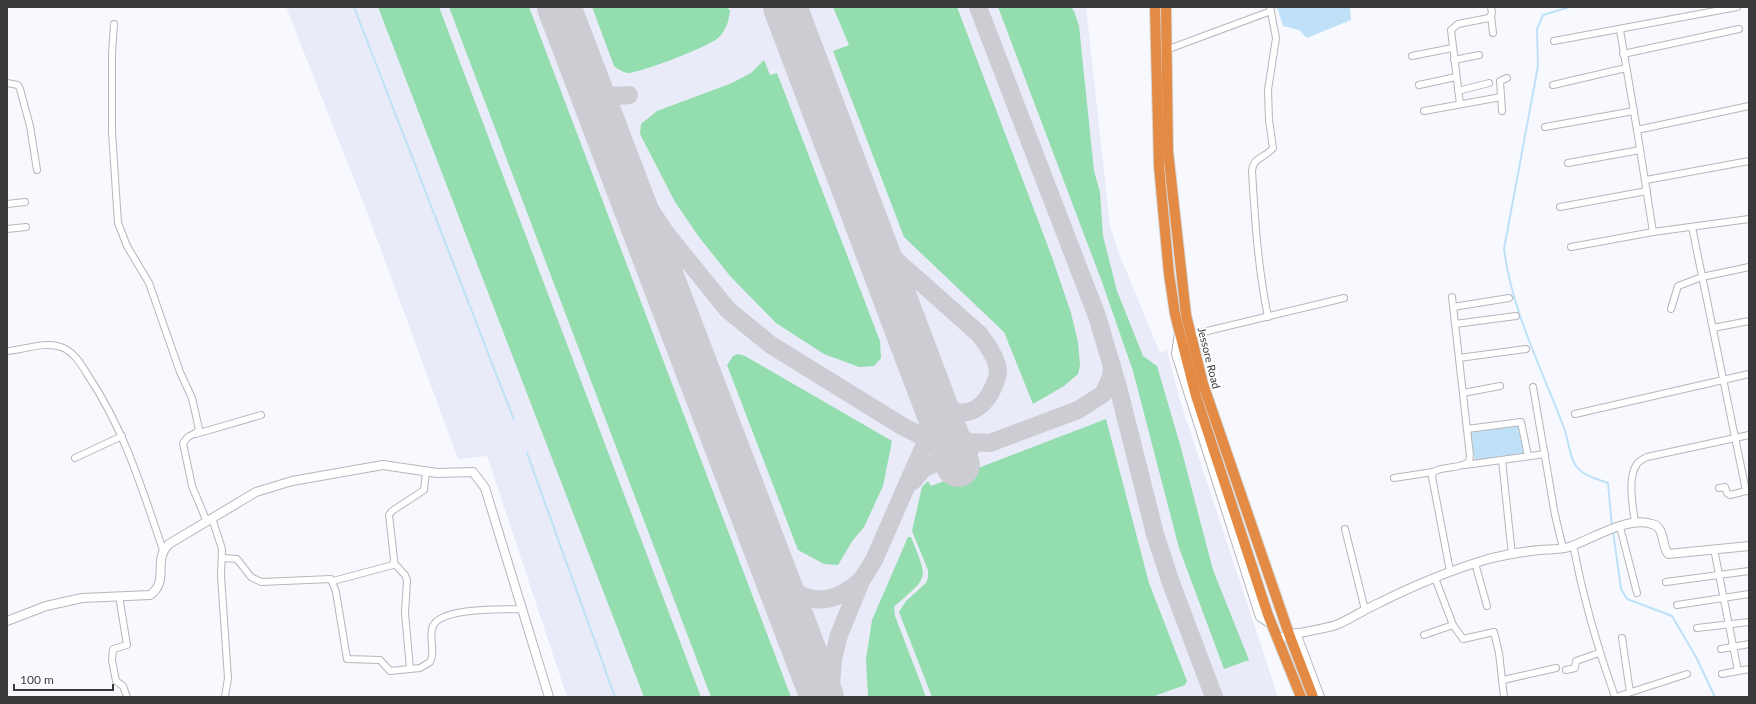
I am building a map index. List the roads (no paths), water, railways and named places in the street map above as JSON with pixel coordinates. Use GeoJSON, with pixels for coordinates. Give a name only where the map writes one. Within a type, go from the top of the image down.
{"type":"FeatureCollection","features":[{"type":"Feature","properties":{"kind":"highway"},"geometry":{"type":"LineString","coordinates":[[1155,7],[1160,173],[1169,274],[1179,330],[1196,396],[1271,624],[1301,697]]}},
{"type":"Feature","properties":{"kind":"highway","name":"Jessore Road"},"geometry":{"type":"LineString","coordinates":[[1166,7],[1168,151],[1181,281],[1191,335],[1202,384],[1292,634],[1313,697]]}},
{"type":"Feature","properties":{"kind":"street"},"geometry":{"type":"LineString","coordinates":[[1491,7],[1493,33]]}},
{"type":"Feature","properties":{"kind":"street"},"geometry":{"type":"LineString","coordinates":[[1554,41],[1620,30],[1737,7]]}},
{"type":"Feature","properties":{"kind":"street"},"geometry":{"type":"LineString","coordinates":[[1166,50],[1271,9],[1276,38],[1268,90],[1272,148],[1268,154],[1257,159],[1252,164],[1258,264],[1268,317]]}},
{"type":"Feature","properties":{"kind":"street"},"geometry":{"type":"LineString","coordinates":[[1460,104],[1452,48],[1452,27],[1491,16]]}},
{"type":"Feature","properties":{"kind":"street"},"geometry":{"type":"LineString","coordinates":[[114,24],[112,53],[112,132],[118,223],[127,246],[149,283],[180,372],[192,398],[199,429],[196,434]]}},
{"type":"Feature","properties":{"kind":"street"},"geometry":{"type":"LineString","coordinates":[[1623,54],[1739,29]]}},
{"type":"Feature","properties":{"kind":"street"},"geometry":{"type":"LineString","coordinates":[[1620,30],[1646,180],[1653,232]]}},
{"type":"Feature","properties":{"kind":"street"},"geometry":{"type":"LineString","coordinates":[[1412,56],[1452,48]]}},
{"type":"Feature","properties":{"kind":"street"},"geometry":{"type":"LineString","coordinates":[[1454,60],[1479,55]]}},
{"type":"Feature","properties":{"kind":"street"},"geometry":{"type":"LineString","coordinates":[[1553,85],[1626,68]]}},
{"type":"Feature","properties":{"kind":"street"},"geometry":{"type":"LineString","coordinates":[[1419,85],[1456,77]]}},
{"type":"Feature","properties":{"kind":"street"},"geometry":{"type":"LineString","coordinates":[[1502,111],[1500,81],[1507,78]]}},
{"type":"Feature","properties":{"kind":"street"},"geometry":{"type":"LineString","coordinates":[[7,83],[18,85],[20,89],[30,126],[37,170]]}},
{"type":"Feature","properties":{"kind":"street"},"geometry":{"type":"LineString","coordinates":[[1458,91],[1489,83]]}},
{"type":"Feature","properties":{"kind":"street"},"geometry":{"type":"LineString","coordinates":[[1424,112],[1501,97]]}},
{"type":"Feature","properties":{"kind":"street"},"geometry":{"type":"LineString","coordinates":[[1637,130],[1749,106]]}},
{"type":"Feature","properties":{"kind":"street"},"geometry":{"type":"LineString","coordinates":[[1545,127],[1634,111]]}},
{"type":"Feature","properties":{"kind":"street"},"geometry":{"type":"LineString","coordinates":[[1568,164],[1640,150]]}},
{"type":"Feature","properties":{"kind":"street"},"geometry":{"type":"LineString","coordinates":[[1646,180],[1749,161]]}},
{"type":"Feature","properties":{"kind":"street"},"geometry":{"type":"LineString","coordinates":[[1560,207],[1647,191]]}},
{"type":"Feature","properties":{"kind":"street"},"geometry":{"type":"LineString","coordinates":[[7,204],[24,202]]}},
{"type":"Feature","properties":{"kind":"street"},"geometry":{"type":"LineString","coordinates":[[1571,247],[1653,232],[1749,219]]}},
{"type":"Feature","properties":{"kind":"street"},"geometry":{"type":"LineString","coordinates":[[7,229],[26,227]]}},
{"type":"Feature","properties":{"kind":"street"},"geometry":{"type":"LineString","coordinates":[[1692,227],[1748,491],[1730,495],[1727,493],[1725,487],[1719,488]]}},
{"type":"Feature","properties":{"kind":"street"},"geometry":{"type":"LineString","coordinates":[[1671,310],[1678,286],[1702,277],[1749,267]]}},
{"type":"Feature","properties":{"kind":"street"},"geometry":{"type":"LineString","coordinates":[[1452,297],[1470,456],[1469,462],[1464,465]]}},
{"type":"Feature","properties":{"kind":"street"},"geometry":{"type":"LineString","coordinates":[[1191,335],[1344,298]]}},
{"type":"Feature","properties":{"kind":"street"},"geometry":{"type":"LineString","coordinates":[[1453,307],[1509,298]]}},
{"type":"Feature","properties":{"kind":"street"},"geometry":{"type":"LineString","coordinates":[[1455,324],[1516,316]]}},
{"type":"Feature","properties":{"kind":"street"},"geometry":{"type":"LineString","coordinates":[[1713,328],[1749,320]]}},
{"type":"Feature","properties":{"kind":"street"},"geometry":{"type":"LineString","coordinates":[[7,351],[49,345],[61,347],[70,352],[95,387],[130,452],[163,550]]}},
{"type":"Feature","properties":{"kind":"street"},"geometry":{"type":"LineString","coordinates":[[1459,358],[1526,349]]}},
{"type":"Feature","properties":{"kind":"street"},"geometry":{"type":"LineString","coordinates":[[1575,414],[1749,374]]}},
{"type":"Feature","properties":{"kind":"street"},"geometry":{"type":"LineString","coordinates":[[1463,393],[1500,386]]}},
{"type":"Feature","properties":{"kind":"street"},"geometry":{"type":"LineString","coordinates":[[1533,386],[1544,454],[1563,548]]}},
{"type":"Feature","properties":{"kind":"street"},"geometry":{"type":"LineString","coordinates":[[225,697],[228,678],[220,576],[222,558],[220,540],[192,486],[183,443],[188,437],[196,434],[261,415]]}},
{"type":"Feature","properties":{"kind":"street"},"geometry":{"type":"LineString","coordinates":[[1467,428],[1521,422],[1528,456]]}},
{"type":"Feature","properties":{"kind":"street"},"geometry":{"type":"LineString","coordinates":[[1635,523],[1632,481],[1636,465],[1639,462],[1647,457],[1749,435]]}},
{"type":"Feature","properties":{"kind":"street"},"geometry":{"type":"LineString","coordinates":[[75,458],[122,436]]}},
{"type":"Feature","properties":{"kind":"street"},"geometry":{"type":"LineString","coordinates":[[1394,478],[1433,472],[1439,469],[1464,465],[1544,454]]}},
{"type":"Feature","properties":{"kind":"street"},"geometry":{"type":"LineString","coordinates":[[1502,460],[1512,555]]}},
{"type":"Feature","properties":{"kind":"street"},"geometry":{"type":"LineString","coordinates":[[7,621],[46,606],[82,598],[150,595],[157,590],[161,579],[160,558],[163,550],[169,544],[256,492],[292,481],[383,466],[426,471],[473,472],[485,488],[549,697]]}},
{"type":"Feature","properties":{"kind":"street"},"geometry":{"type":"LineString","coordinates":[[410,669],[405,613],[407,580],[406,575],[394,563],[389,515],[392,511],[424,490],[426,471]]}},
{"type":"Feature","properties":{"kind":"street"},"geometry":{"type":"LineString","coordinates":[[1433,472],[1432,477],[1450,571]]}},
{"type":"Feature","properties":{"kind":"street"},"geometry":{"type":"LineString","coordinates":[[1277,639],[1292,634],[1336,625],[1450,571],[1475,563],[1512,555],[1563,548],[1615,528],[1635,523],[1645,522],[1658,526],[1664,549],[1668,554],[1749,546]]}},
{"type":"Feature","properties":{"kind":"street"},"geometry":{"type":"LineString","coordinates":[[1615,528],[1637,593]]}},
{"type":"Feature","properties":{"kind":"street"},"geometry":{"type":"LineString","coordinates":[[1345,529],[1365,610]]}},
{"type":"Feature","properties":{"kind":"street"},"geometry":{"type":"LineString","coordinates":[[1574,545],[1581,586],[1599,653],[1616,697],[1687,674]]}},
{"type":"Feature","properties":{"kind":"street"},"geometry":{"type":"LineString","coordinates":[[1714,549],[1724,598],[1727,624],[1738,671]]}},
{"type":"Feature","properties":{"kind":"street"},"geometry":{"type":"LineString","coordinates":[[222,558],[238,559],[251,577],[261,582],[329,578],[333,581],[389,568],[394,563]]}},
{"type":"Feature","properties":{"kind":"street"},"geometry":{"type":"LineString","coordinates":[[1475,563],[1487,606]]}},
{"type":"Feature","properties":{"kind":"street"},"geometry":{"type":"LineString","coordinates":[[1666,582],[1749,571]]}},
{"type":"Feature","properties":{"kind":"street"},"geometry":{"type":"LineString","coordinates":[[1435,578],[1453,626],[1463,638],[1494,632],[1503,680],[1504,697]]}},
{"type":"Feature","properties":{"kind":"street"},"geometry":{"type":"LineString","coordinates":[[333,581],[347,660],[380,660],[390,671],[420,668],[432,660],[432,630],[434,624],[442,617],[470,612],[521,609]]}},
{"type":"Feature","properties":{"kind":"street"},"geometry":{"type":"LineString","coordinates":[[1677,605],[1749,594]]}},
{"type":"Feature","properties":{"kind":"street"},"geometry":{"type":"LineString","coordinates":[[119,596],[127,645],[113,649],[112,660],[116,681],[123,686],[126,697]]}},
{"type":"Feature","properties":{"kind":"street"},"geometry":{"type":"LineString","coordinates":[[1697,628],[1749,622]]}},
{"type":"Feature","properties":{"kind":"street"},"geometry":{"type":"LineString","coordinates":[[1424,635],[1453,626]]}},
{"type":"Feature","properties":{"kind":"street"},"geometry":{"type":"LineString","coordinates":[[1292,634],[1320,697]]}},
{"type":"Feature","properties":{"kind":"street"},"geometry":{"type":"LineString","coordinates":[[1622,638],[1630,692]]}},
{"type":"Feature","properties":{"kind":"street"},"geometry":{"type":"LineString","coordinates":[[1720,649],[1749,644]]}},
{"type":"Feature","properties":{"kind":"street"},"geometry":{"type":"LineString","coordinates":[[1566,670],[1575,668],[1576,661],[1599,653]]}},
{"type":"Feature","properties":{"kind":"street"},"geometry":{"type":"LineString","coordinates":[[1503,680],[1556,668]]}},
{"type":"Feature","properties":{"kind":"street"},"geometry":{"type":"LineString","coordinates":[[1722,674],[1749,669]]}},
{"type":"Feature","properties":{"kind":"water"},"geometry":{"type":"Polygon","coordinates":[[[1277,7],[1350,7],[1351,20],[1307,38],[1299,30],[1283,26],[1277,7]]]}},
{"type":"Feature","properties":{"kind":"water"},"geometry":{"type":"Polygon","coordinates":[[[1518,423],[1524,455],[1475,461],[1470,430],[1518,423]]]}},
{"type":"Feature","properties":{"kind":"waterway"},"geometry":{"type":"LineString","coordinates":[[354,7],[514,420]]}},
{"type":"Feature","properties":{"kind":"waterway"},"geometry":{"type":"LineString","coordinates":[[1570,7],[1543,15],[1537,29],[1538,66],[1504,249],[1508,272],[1521,318],[1564,428],[1572,459],[1576,466],[1590,477],[1608,483],[1612,527]]}},
{"type":"Feature","properties":{"kind":"waterway"},"geometry":{"type":"LineString","coordinates":[[527,453],[615,697]]}},
{"type":"Feature","properties":{"kind":"waterway"},"geometry":{"type":"LineString","coordinates":[[1613,531],[1621,589],[1627,599],[1672,616],[1696,657],[1715,697]]}}]}
